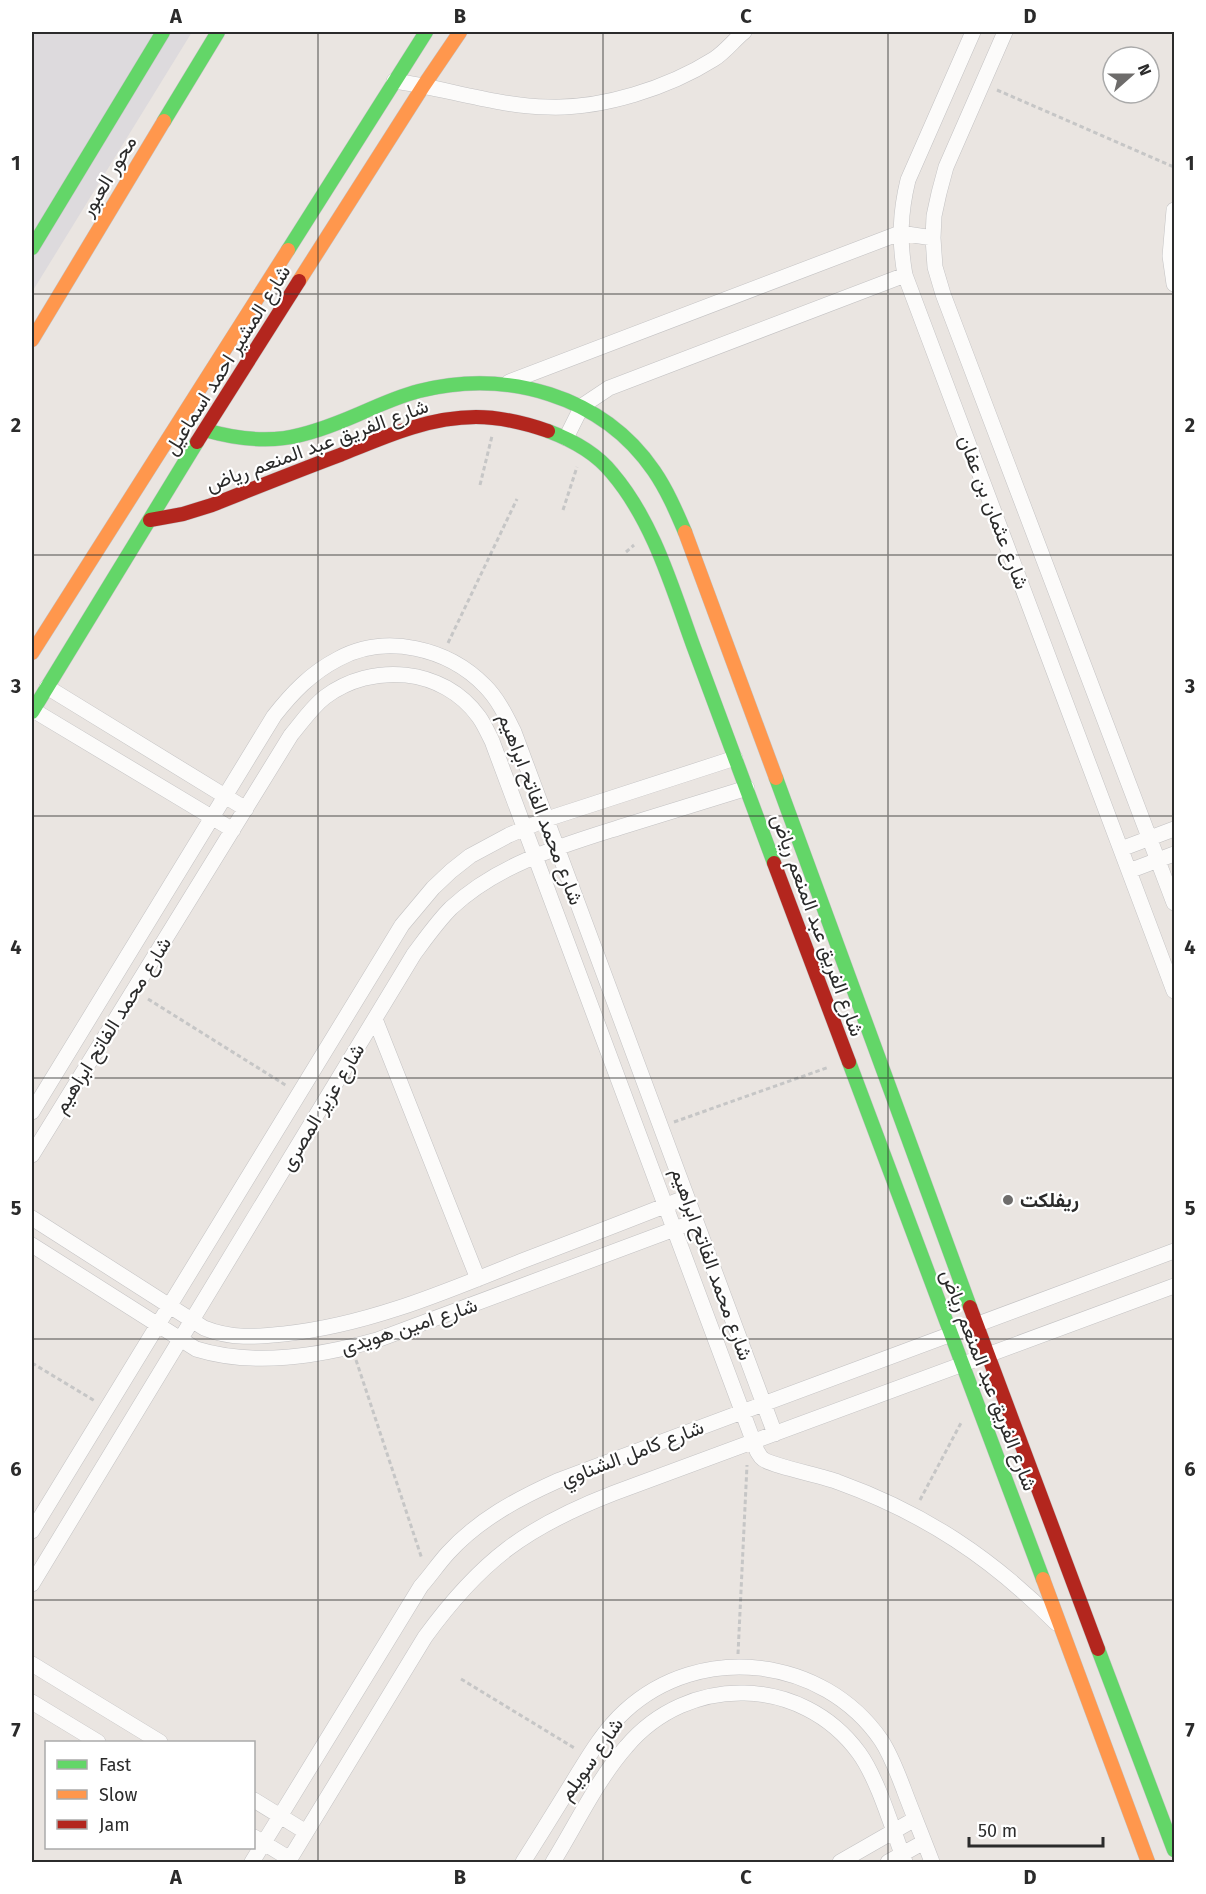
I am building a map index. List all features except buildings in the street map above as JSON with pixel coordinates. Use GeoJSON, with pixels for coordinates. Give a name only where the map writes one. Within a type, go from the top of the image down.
{"type":"FeatureCollection","features":[{"type":"Feature","properties":{"kind":"main road","name":"محور العبور"},"geometry":{"type":"LineString","coordinates":[[32,248],[163,32]]}},
{"type":"Feature","properties":{"kind":"main road","name":"محور العبور"},"geometry":{"type":"LineString","coordinates":[[32,340],[218,32]]}},
{"type":"Feature","properties":{"kind":"main road","name":"شارع المشير احمد اسماعيل"},"geometry":{"type":"LineString","coordinates":[[32,653],[426,32]]}},
{"type":"Feature","properties":{"kind":"main road","name":"شارع المشير احمد اسماعيل"},"geometry":{"type":"LineString","coordinates":[[32,711],[205,430],[460,32]]}},
{"type":"Feature","properties":{"kind":"main road","name":"شارع الفريق عبد المنعم رياض"},"geometry":{"type":"LineString","coordinates":[[205,430],[232,438],[250,440],[287,439],[418,391],[458,382],[509,382],[543,390],[582,406],[614,428],[647,461],[671,500],[690,545],[988,1355],[1174,1850]]}},
{"type":"Feature","properties":{"kind":"main road"},"geometry":{"type":"LineString","coordinates":[[458,382],[453,392],[453,403],[455,411],[462,417]]}},
{"type":"Feature","properties":{"kind":"main road","name":"شارع الفريق عبد المنعم رياض"},"geometry":{"type":"LineString","coordinates":[[150,520],[183,514],[212,505],[403,430],[431,421],[462,417],[496,417],[521,421],[566,438],[583,448],[610,470],[634,503],[666,571],[961,1365],[1064,1631],[1148,1863]]}},
{"type":"Feature","properties":{"kind":"street"},"geometry":{"type":"LineString","coordinates":[[394,81],[505,102],[548,107],[591,104],[635,95],[676,78],[715,59],[744,32]]}},
{"type":"Feature","properties":{"kind":"street","name":"شارع عثمان بن عفان"},"geometry":{"type":"LineString","coordinates":[[973,32],[908,180],[902,206],[900,233],[905,274],[1174,991]]}},
{"type":"Feature","properties":{"kind":"street","name":"شارع عثمان بن عفان"},"geometry":{"type":"LineString","coordinates":[[1005,32],[946,167],[934,216],[935,267],[943,294],[1174,903]]}},
{"type":"Feature","properties":{"kind":"street"},"geometry":{"type":"LineString","coordinates":[[1174,210],[1170,256],[1174,284]]}},
{"type":"Feature","properties":{"kind":"street"},"geometry":{"type":"LineString","coordinates":[[509,382],[900,233],[933,238]]}},
{"type":"Feature","properties":{"kind":"street"},"geometry":{"type":"LineString","coordinates":[[566,438],[582,406],[609,388],[905,274]]}},
{"type":"Feature","properties":{"kind":"street","name":"شارع محمد الفاتح ابراهيم"},"geometry":{"type":"LineString","coordinates":[[32,1112],[274,716],[297,688],[340,658],[370,648],[401,646],[422,649],[442,656],[465,669],[485,686],[500,704],[514,732],[776,1434]]}},
{"type":"Feature","properties":{"kind":"street","name":"شارع محمد الفاتح ابراهيم"},"geometry":{"type":"LineString","coordinates":[[32,1155],[291,735],[306,715],[325,697],[350,682],[377,674],[405,674],[433,681],[458,695],[478,716],[492,741],[675,1229],[742,1412],[751,1443],[763,1459],[820,1475],[858,1489],[913,1514],[954,1538],[993,1565],[1064,1631]]}},
{"type":"Feature","properties":{"kind":"street"},"geometry":{"type":"LineString","coordinates":[[47,687],[246,809]]}},
{"type":"Feature","properties":{"kind":"street"},"geometry":{"type":"LineString","coordinates":[[32,711],[233,830]]}},
{"type":"Feature","properties":{"kind":"street"},"geometry":{"type":"LineString","coordinates":[[118,761],[132,739]]}},
{"type":"Feature","properties":{"kind":"street","name":"شارع عزيز المصرى"},"geometry":{"type":"LineString","coordinates":[[32,1531],[402,925],[416,906],[439,882],[471,856],[525,827],[735,758]]}},
{"type":"Feature","properties":{"kind":"street","name":"شارع عزيز المصرى"},"geometry":{"type":"LineString","coordinates":[[32,1584],[431,929],[475,889],[536,856],[747,788]]}},
{"type":"Feature","properties":{"kind":"street"},"geometry":{"type":"LineString","coordinates":[[1121,849],[1174,829]]}},
{"type":"Feature","properties":{"kind":"street"},"geometry":{"type":"LineString","coordinates":[[1129,871],[1174,854]]}},
{"type":"Feature","properties":{"kind":"street"},"geometry":{"type":"LineString","coordinates":[[375,1019],[478,1279]]}},
{"type":"Feature","properties":{"kind":"street"},"geometry":{"type":"LineString","coordinates":[[32,1121],[47,1130]]}},
{"type":"Feature","properties":{"kind":"street","name":"شارع امين هويدى"},"geometry":{"type":"LineString","coordinates":[[32,1218],[193,1321],[216,1333],[239,1337],[309,1331],[370,1318],[478,1279],[687,1197]]}},
{"type":"Feature","properties":{"kind":"street","name":"شارع امين هويدى"},"geometry":{"type":"LineString","coordinates":[[32,1245],[196,1349],[210,1353],[270,1359],[352,1347],[416,1327],[696,1221]]}},
{"type":"Feature","properties":{"kind":"street","name":"شارع كامل الشناوي"},"geometry":{"type":"LineString","coordinates":[[252,1863],[258,1840],[280,1816],[396,1623],[428,1578],[448,1552],[481,1523],[517,1499],[557,1481],[1174,1251]]}},
{"type":"Feature","properties":{"kind":"street"},"geometry":{"type":"LineString","coordinates":[[85,1280],[99,1259]]}},
{"type":"Feature","properties":{"kind":"street","name":"شارع كامل الشناوي"},"geometry":{"type":"LineString","coordinates":[[289,1861],[425,1637],[476,1575],[506,1548],[540,1526],[576,1508],[1174,1286]]}},
{"type":"Feature","properties":{"kind":"street"},"geometry":{"type":"LineString","coordinates":[[32,1664],[157,1741]]}},
{"type":"Feature","properties":{"kind":"street","name":"شارع سويلم"},"geometry":{"type":"LineString","coordinates":[[524,1863],[588,1756],[607,1729],[626,1710],[647,1694],[670,1682],[725,1667],[755,1667],[785,1672],[814,1682],[840,1698],[863,1718],[882,1741],[897,1771],[932,1863]]}},
{"type":"Feature","properties":{"kind":"street","name":"شارع سويلم"},"geometry":{"type":"LineString","coordinates":[[553,1863],[626,1746],[648,1726],[672,1710],[700,1699],[728,1693],[759,1693],[788,1700],[816,1713],[840,1731],[860,1754],[873,1779],[904,1858]]}},
{"type":"Feature","properties":{"kind":"street"},"geometry":{"type":"LineString","coordinates":[[32,1702],[95,1741]]}},
{"type":"Feature","properties":{"kind":"street"},"geometry":{"type":"LineString","coordinates":[[255,1801],[306,1832]]}},
{"type":"Feature","properties":{"kind":"street"},"geometry":{"type":"LineString","coordinates":[[840,1863],[915,1819]]}},
{"type":"Feature","properties":{"kind":"street"},"geometry":{"type":"LineString","coordinates":[[258,1840],[289,1861]]}},
{"type":"Feature","properties":{"kind":"street"},"geometry":{"type":"LineString","coordinates":[[888,1863],[904,1858],[924,1842]]}},
{"type":"Feature","properties":{"kind":"path"},"geometry":{"type":"LineString","coordinates":[[983,83],[1174,166]]}},
{"type":"Feature","properties":{"kind":"path"},"geometry":{"type":"LineString","coordinates":[[480,485],[496,417]]}},
{"type":"Feature","properties":{"kind":"path"},"geometry":{"type":"LineString","coordinates":[[563,510],[583,448]]}},
{"type":"Feature","properties":{"kind":"path"},"geometry":{"type":"LineString","coordinates":[[442,656],[517,499]]}},
{"type":"Feature","properties":{"kind":"path"},"geometry":{"type":"LineString","coordinates":[[134,990],[299,1093]]}},
{"type":"Feature","properties":{"kind":"path"},"geometry":{"type":"LineString","coordinates":[[661,1126],[848,1060]]}},
{"type":"Feature","properties":{"kind":"path"},"geometry":{"type":"LineString","coordinates":[[352,1347],[428,1578]]}},
{"type":"Feature","properties":{"kind":"path"},"geometry":{"type":"LineString","coordinates":[[32,1363],[107,1408]]}},
{"type":"Feature","properties":{"kind":"path"},"geometry":{"type":"LineString","coordinates":[[913,1514],[974,1398]]}},
{"type":"Feature","properties":{"kind":"path"},"geometry":{"type":"LineString","coordinates":[[737,1667],[751,1443]]}},
{"type":"Feature","properties":{"kind":"path"},"geometry":{"type":"LineString","coordinates":[[461,1678],[588,1756]]}},
{"type":"Feature","properties":{"kind":"shaded area"},"geometry":{"type":"Polygon","coordinates":[[[32,32],[192,32],[32,292],[32,32]]]}},
{"type":"Feature","properties":{"kind":"traffic: fast"},"geometry":{"type":"LineString","coordinates":[[32,248],[163,32]]}},
{"type":"Feature","properties":{"kind":"traffic: fast"},"geometry":{"type":"LineString","coordinates":[[164,121],[218,32]]}},
{"type":"Feature","properties":{"kind":"traffic: fast"},"geometry":{"type":"LineString","coordinates":[[288,250],[426,32]]}},
{"type":"Feature","properties":{"kind":"traffic: fast"},"geometry":{"type":"LineString","coordinates":[[205,430],[247,439],[284,438],[319,430],[419,391],[452,385],[485,384],[518,387],[550,394],[580,406],[608,423],[633,445],[659,478],[685,532]]}},
{"type":"Feature","properties":{"kind":"traffic: fast"},"geometry":{"type":"LineString","coordinates":[[548,431],[575,443],[599,459],[626,492],[650,533],[669,578],[774,863]]}},
{"type":"Feature","properties":{"kind":"traffic: fast"},"geometry":{"type":"LineString","coordinates":[[32,712],[197,442]]}},
{"type":"Feature","properties":{"kind":"traffic: fast"},"geometry":{"type":"LineString","coordinates":[[776,778],[970,1307]]}},
{"type":"Feature","properties":{"kind":"traffic: fast"},"geometry":{"type":"LineString","coordinates":[[849,1062],[1043,1579]]}},
{"type":"Feature","properties":{"kind":"traffic: fast"},"geometry":{"type":"LineString","coordinates":[[1098,1649],[1174,1850]]}},
{"type":"Feature","properties":{"kind":"traffic: slow"},"geometry":{"type":"LineString","coordinates":[[299,281],[460,32]]}},
{"type":"Feature","properties":{"kind":"traffic: slow"},"geometry":{"type":"LineString","coordinates":[[32,340],[164,121]]}},
{"type":"Feature","properties":{"kind":"traffic: slow"},"geometry":{"type":"LineString","coordinates":[[32,653],[288,250]]}},
{"type":"Feature","properties":{"kind":"traffic: slow"},"geometry":{"type":"LineString","coordinates":[[685,532],[776,778]]}},
{"type":"Feature","properties":{"kind":"traffic: slow"},"geometry":{"type":"LineString","coordinates":[[1043,1579],[1148,1862]]}},
{"type":"Feature","properties":{"kind":"traffic: jam"},"geometry":{"type":"LineString","coordinates":[[197,442],[299,281]]}},
{"type":"Feature","properties":{"kind":"traffic: jam"},"geometry":{"type":"LineString","coordinates":[[150,520],[183,514],[212,505],[423,424],[458,418],[495,418],[548,431]]}},
{"type":"Feature","properties":{"kind":"traffic: jam"},"geometry":{"type":"LineString","coordinates":[[774,863],[849,1062]]}},
{"type":"Feature","properties":{"kind":"traffic: jam"},"geometry":{"type":"LineString","coordinates":[[970,1307],[1098,1649]]}},
{"type":"Feature","properties":{"kind":"place","name":"ريفلكت"},"geometry":{"type":"Point","coordinates":[1008,1200]}}]}
